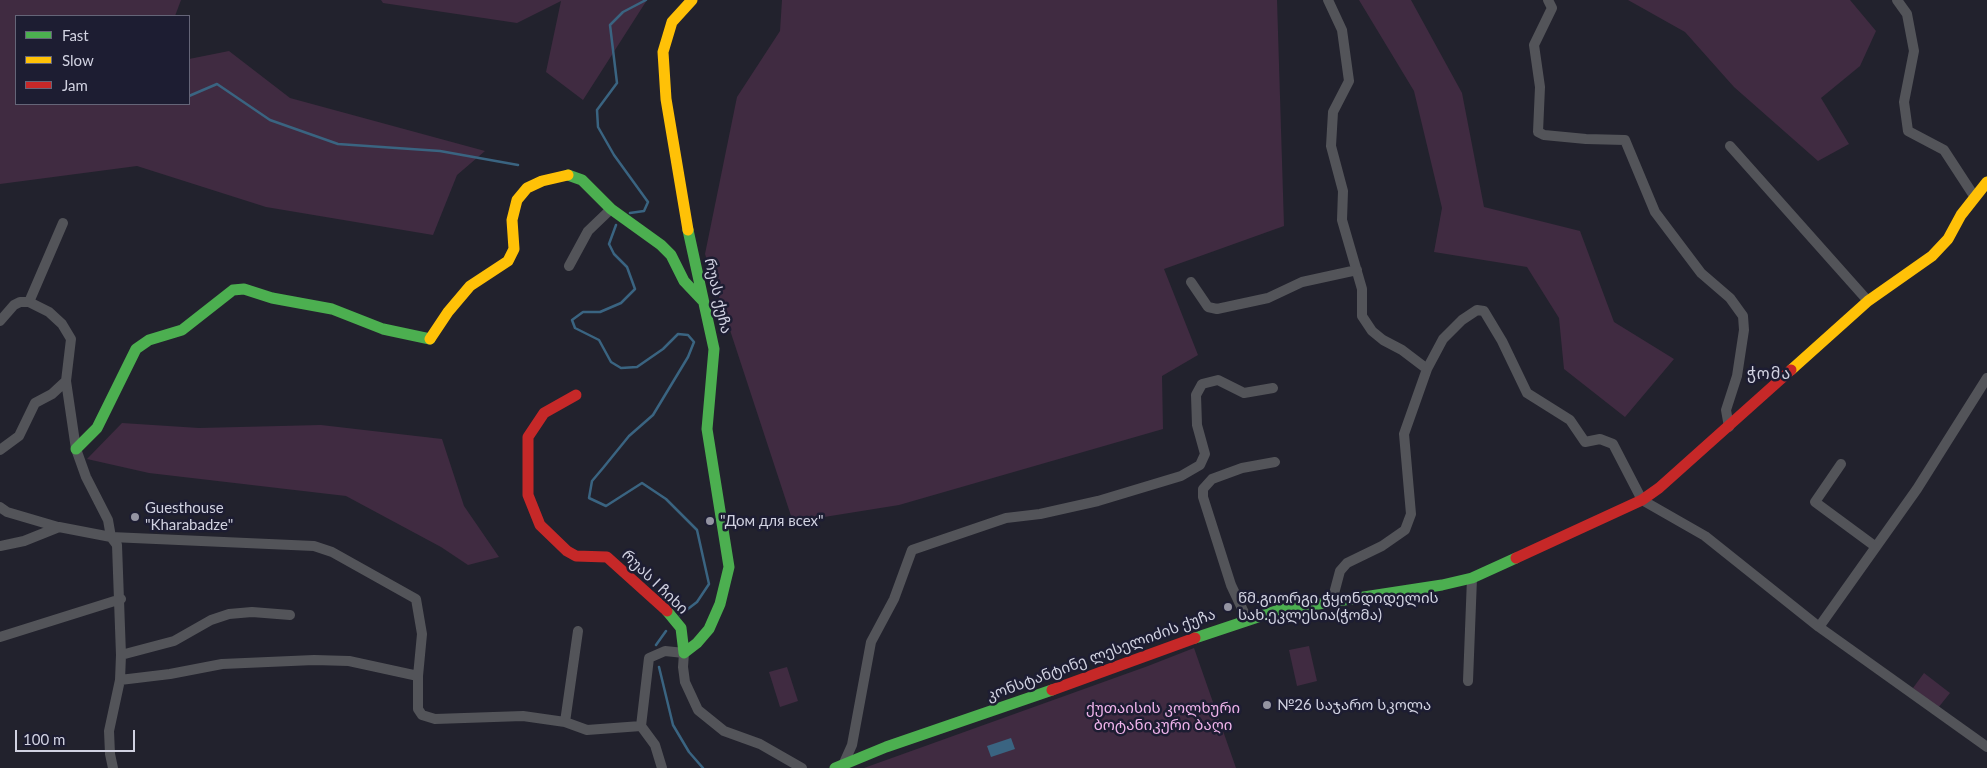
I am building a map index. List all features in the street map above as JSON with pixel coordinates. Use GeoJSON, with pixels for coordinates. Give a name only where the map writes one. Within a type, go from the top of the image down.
{"type":"FeatureCollection","features":[{"type":"Feature","properties":{"kind":"street","name":"რუას ქუჩა"},"geometry":{"type":"LineString","coordinates":[[684,653],[697,644],[709,629],[720,604],[729,568],[707,429],[714,349],[710,322],[702,300],[670,131],[663,52],[672,22],[692,0]]}},
{"type":"Feature","properties":{"kind":"street"},"geometry":{"type":"LineString","coordinates":[[1328,0],[1342,30],[1349,81],[1333,112],[1331,146],[1343,191],[1342,220],[1362,289],[1362,316],[1372,331],[1427,369]]}},
{"type":"Feature","properties":{"kind":"street"},"geometry":{"type":"LineString","coordinates":[[1548,0],[1552,8],[1534,45],[1540,87],[1538,132],[1544,135],[1586,139],[1624,140],[1656,212],[1701,273],[1730,298],[1743,316],[1744,330],[1737,376],[1726,410],[1728,427]]}},
{"type":"Feature","properties":{"kind":"street"},"geometry":{"type":"LineString","coordinates":[[1897,0],[1907,14],[1914,51],[1904,102],[1908,130],[1944,150],[1974,196]]}},
{"type":"Feature","properties":{"kind":"street"},"geometry":{"type":"LineString","coordinates":[[1730,146],[1868,301]]}},
{"type":"Feature","properties":{"kind":"street"},"geometry":{"type":"LineString","coordinates":[[76,450],[97,428],[136,350],[149,340],[182,330],[232,290],[244,290],[272,298],[332,309],[383,329],[430,339],[448,312],[470,286],[508,261],[514,249],[512,220],[517,200],[527,188],[542,181],[568,175],[582,180],[611,209],[661,245],[671,256],[684,281],[702,300]]}},
{"type":"Feature","properties":{"kind":"street","name":"კონსტანტინე ლესელიძის ქუჩა"},"geometry":{"type":"LineString","coordinates":[[839,766],[886,747],[1098,674],[1247,619],[1279,610],[1442,585],[1472,578],[1642,500],[1659,488],[1868,301],[1932,256],[1948,239],[1974,196],[1987,182]]}},
{"type":"Feature","properties":{"kind":"street"},"geometry":{"type":"LineString","coordinates":[[569,266],[588,231],[611,209]]}},
{"type":"Feature","properties":{"kind":"street"},"geometry":{"type":"LineString","coordinates":[[28,302],[63,223]]}},
{"type":"Feature","properties":{"kind":"street"},"geometry":{"type":"LineString","coordinates":[[1191,282],[1208,307],[1218,309],[1268,298],[1302,282],[1357,270]]}},
{"type":"Feature","properties":{"kind":"street"},"geometry":{"type":"LineString","coordinates":[[0,321],[14,305],[20,302],[28,302],[48,312],[62,324],[71,339],[66,381],[76,450],[86,477],[108,520],[111,537],[117,545],[121,598],[121,655],[120,680],[109,732],[113,768]]}},
{"type":"Feature","properties":{"kind":"street"},"geometry":{"type":"LineString","coordinates":[[1332,601],[1340,572],[1347,563],[1382,546],[1405,530],[1411,514],[1404,434],[1427,369],[1443,339],[1462,320],[1477,310],[1484,311],[1502,341],[1527,393],[1570,420],[1585,442],[1600,439],[1613,444],[1642,500],[1705,536],[1819,627],[1987,747]]}},
{"type":"Feature","properties":{"kind":"street"},"geometry":{"type":"LineString","coordinates":[[1819,627],[1917,489],[1987,378]]}},
{"type":"Feature","properties":{"kind":"street"},"geometry":{"type":"LineString","coordinates":[[839,766],[852,745],[871,642],[894,599],[912,550],[1006,518],[1040,514],[1098,501],[1181,476],[1200,465],[1205,454],[1197,425],[1196,395],[1202,384],[1218,380],[1244,393],[1273,388]]}},
{"type":"Feature","properties":{"kind":"street"},"geometry":{"type":"LineString","coordinates":[[0,450],[20,436],[35,403],[52,394],[66,381]]}},
{"type":"Feature","properties":{"kind":"street","name":"რუას I ჩიხი"},"geometry":{"type":"LineString","coordinates":[[576,395],[544,413],[528,437],[528,495],[540,525],[567,551],[576,556],[607,557],[671,615],[681,628],[684,653]]}},
{"type":"Feature","properties":{"kind":"street"},"geometry":{"type":"LineString","coordinates":[[1247,619],[1231,585],[1202,497],[1202,489],[1212,480],[1242,468],[1276,462]]}},
{"type":"Feature","properties":{"kind":"street"},"geometry":{"type":"LineString","coordinates":[[1841,464],[1815,502],[1876,547]]}},
{"type":"Feature","properties":{"kind":"street"},"geometry":{"type":"LineString","coordinates":[[0,506],[7,512],[59,527],[111,537],[314,546],[332,552],[416,599],[422,634],[418,676],[418,709],[422,715],[435,719],[523,716],[565,722],[587,730],[641,726]]}},
{"type":"Feature","properties":{"kind":"street"},"geometry":{"type":"LineString","coordinates":[[0,546],[24,541],[59,527]]}},
{"type":"Feature","properties":{"kind":"street"},"geometry":{"type":"LineString","coordinates":[[1468,681],[1472,578]]}},
{"type":"Feature","properties":{"kind":"street"},"geometry":{"type":"LineString","coordinates":[[0,637],[121,598]]}},
{"type":"Feature","properties":{"kind":"street"},"geometry":{"type":"LineString","coordinates":[[121,655],[174,641],[211,620],[229,614],[252,612],[290,615]]}},
{"type":"Feature","properties":{"kind":"street"},"geometry":{"type":"LineString","coordinates":[[565,722],[578,631]]}},
{"type":"Feature","properties":{"kind":"street"},"geometry":{"type":"LineString","coordinates":[[662,768],[655,745],[641,726],[649,658],[665,651],[684,653],[683,668],[685,682],[698,710],[724,731],[760,744],[802,768]]}},
{"type":"Feature","properties":{"kind":"street"},"geometry":{"type":"LineString","coordinates":[[120,680],[170,674],[222,664],[314,660],[349,661],[418,676]]}},
{"type":"Feature","properties":{"kind":"green space"},"geometry":{"type":"Polygon","coordinates":[[[0,0],[181,0],[175,15],[15,15],[15,105],[190,105],[190,59],[229,51],[290,98],[485,151],[457,175],[433,235],[266,207],[137,166],[0,184],[0,0]]]}},
{"type":"Feature","properties":{"kind":"green space"},"geometry":{"type":"Polygon","coordinates":[[[381,0],[647,0],[583,100],[546,72],[561,1],[517,23],[383,3],[381,0]]]}},
{"type":"Feature","properties":{"kind":"green space"},"geometry":{"type":"Polygon","coordinates":[[[782,0],[1277,0],[1284,226],[1164,269],[1198,355],[1162,376],[1163,429],[899,505],[793,522],[705,254],[737,97],[780,31],[782,0]]]}},
{"type":"Feature","properties":{"kind":"green space"},"geometry":{"type":"Polygon","coordinates":[[[1359,0],[1411,0],[1462,93],[1484,207],[1580,231],[1614,322],[1674,359],[1625,417],[1564,369],[1559,318],[1527,267],[1434,252],[1442,208],[1414,91],[1359,0]]]}},
{"type":"Feature","properties":{"kind":"green space"},"geometry":{"type":"Polygon","coordinates":[[[1628,0],[1850,0],[1876,31],[1860,66],[1821,98],[1849,144],[1818,161],[1734,87],[1685,32],[1628,0]]]}},
{"type":"Feature","properties":{"kind":"green space"},"geometry":{"type":"Polygon","coordinates":[[[122,423],[199,428],[321,425],[442,439],[464,506],[499,557],[468,565],[441,547],[346,496],[149,473],[87,459],[122,423]]]}},
{"type":"Feature","properties":{"kind":"green space"},"geometry":{"type":"Polygon","coordinates":[[[1309,646],[1317,681],[1297,686],[1289,650],[1309,646]]]}},
{"type":"Feature","properties":{"kind":"green space","name":"ქუთაისის კოლხური ბოტანიკური ბაღი"},"geometry":{"type":"Polygon","coordinates":[[[1194,648],[1236,768],[864,768],[1148,666],[1194,648]]]}},
{"type":"Feature","properties":{"kind":"green space"},"geometry":{"type":"Polygon","coordinates":[[[787,667],[798,701],[780,707],[769,672],[787,667]]]}},
{"type":"Feature","properties":{"kind":"green space"},"geometry":{"type":"Polygon","coordinates":[[[1924,673],[1950,693],[1938,708],[1913,688],[1924,673]]]}},
{"type":"Feature","properties":{"kind":"water"},"geometry":{"type":"Polygon","coordinates":[[[1011,738],[1015,749],[991,757],[987,746],[1011,738]]]}},
{"type":"Feature","properties":{"kind":"waterway"},"geometry":{"type":"LineString","coordinates":[[630,213],[644,211],[648,202],[614,155],[598,127],[597,110],[617,83],[610,25],[623,12],[646,0]]}},
{"type":"Feature","properties":{"kind":"waterway"},"geometry":{"type":"LineString","coordinates":[[190,96],[217,84],[270,120],[338,144],[440,151],[518,165]]}},
{"type":"Feature","properties":{"kind":"waterway"},"geometry":{"type":"LineString","coordinates":[[616,225],[609,244],[614,254],[627,267],[635,289],[621,303],[600,312],[583,312],[572,320],[575,328],[599,340],[611,362],[621,368],[637,367],[663,349],[678,334],[688,335],[694,342],[688,357],[653,415],[629,436],[592,481],[589,498],[606,506],[642,483],[666,499],[697,530],[709,584],[697,602],[680,615]]}},
{"type":"Feature","properties":{"kind":"waterway"},"geometry":{"type":"LineString","coordinates":[[656,645],[666,631]]}},
{"type":"Feature","properties":{"kind":"waterway"},"geometry":{"type":"LineString","coordinates":[[659,667],[673,725],[689,752],[703,768]]}},
{"type":"Feature","properties":{"kind":"traffic: fast"},"geometry":{"type":"LineString","coordinates":[[568,175],[582,180],[611,209],[661,245],[671,255],[684,281],[702,300]]}},
{"type":"Feature","properties":{"kind":"traffic: fast"},"geometry":{"type":"LineString","coordinates":[[667,611],[681,628],[684,653],[697,643],[709,629],[720,604],[729,567],[707,429],[714,349],[688,230]]}},
{"type":"Feature","properties":{"kind":"traffic: fast"},"geometry":{"type":"LineString","coordinates":[[76,449],[97,428],[136,349],[149,340],[182,330],[233,290],[244,289],[272,298],[332,309],[383,329],[430,339]]}},
{"type":"Feature","properties":{"kind":"traffic: fast"},"geometry":{"type":"LineString","coordinates":[[1195,638],[1279,610],[1442,585],[1472,578],[1516,558]]}},
{"type":"Feature","properties":{"kind":"traffic: fast"},"geometry":{"type":"LineString","coordinates":[[835,768],[886,747],[1052,690]]}},
{"type":"Feature","properties":{"kind":"traffic: slow"},"geometry":{"type":"LineString","coordinates":[[688,230],[666,99],[663,52],[672,22],[692,0]]}},
{"type":"Feature","properties":{"kind":"traffic: slow"},"geometry":{"type":"LineString","coordinates":[[430,339],[448,312],[470,286],[508,261],[514,249],[512,220],[517,200],[527,188],[542,181],[568,175]]}},
{"type":"Feature","properties":{"kind":"traffic: slow"},"geometry":{"type":"LineString","coordinates":[[1791,370],[1868,301],[1932,256],[1948,239],[1961,215],[1987,182]]}},
{"type":"Feature","properties":{"kind":"traffic: jam"},"geometry":{"type":"LineString","coordinates":[[1516,558],[1642,500],[1659,488],[1791,370]]}},
{"type":"Feature","properties":{"kind":"traffic: jam"},"geometry":{"type":"LineString","coordinates":[[576,395],[544,413],[528,437],[528,495],[540,525],[567,551],[576,556],[607,557],[667,611]]}},
{"type":"Feature","properties":{"kind":"traffic: jam"},"geometry":{"type":"LineString","coordinates":[[1052,690],[1195,638]]}},
{"type":"Feature","properties":{"kind":"place","name":"Guesthouse \"Kharabadze\""},"geometry":{"type":"Point","coordinates":[135,517]}},
{"type":"Feature","properties":{"kind":"place","name":"\"Дом для всех\""},"geometry":{"type":"Point","coordinates":[710,521]}},
{"type":"Feature","properties":{"kind":"place","name":"წმ.გიორგი ჭყონდიდელის სახ.ეკლესია(ჭომა)"},"geometry":{"type":"Point","coordinates":[1228,607]}},
{"type":"Feature","properties":{"kind":"place","name":"№26 საჯარო სკოლა"},"geometry":{"type":"Point","coordinates":[1267,705]}},
{"type":"Feature","properties":{"kind":"district","name":"ჭომა"},"geometry":{"type":"Point","coordinates":[1769,374]}}]}
